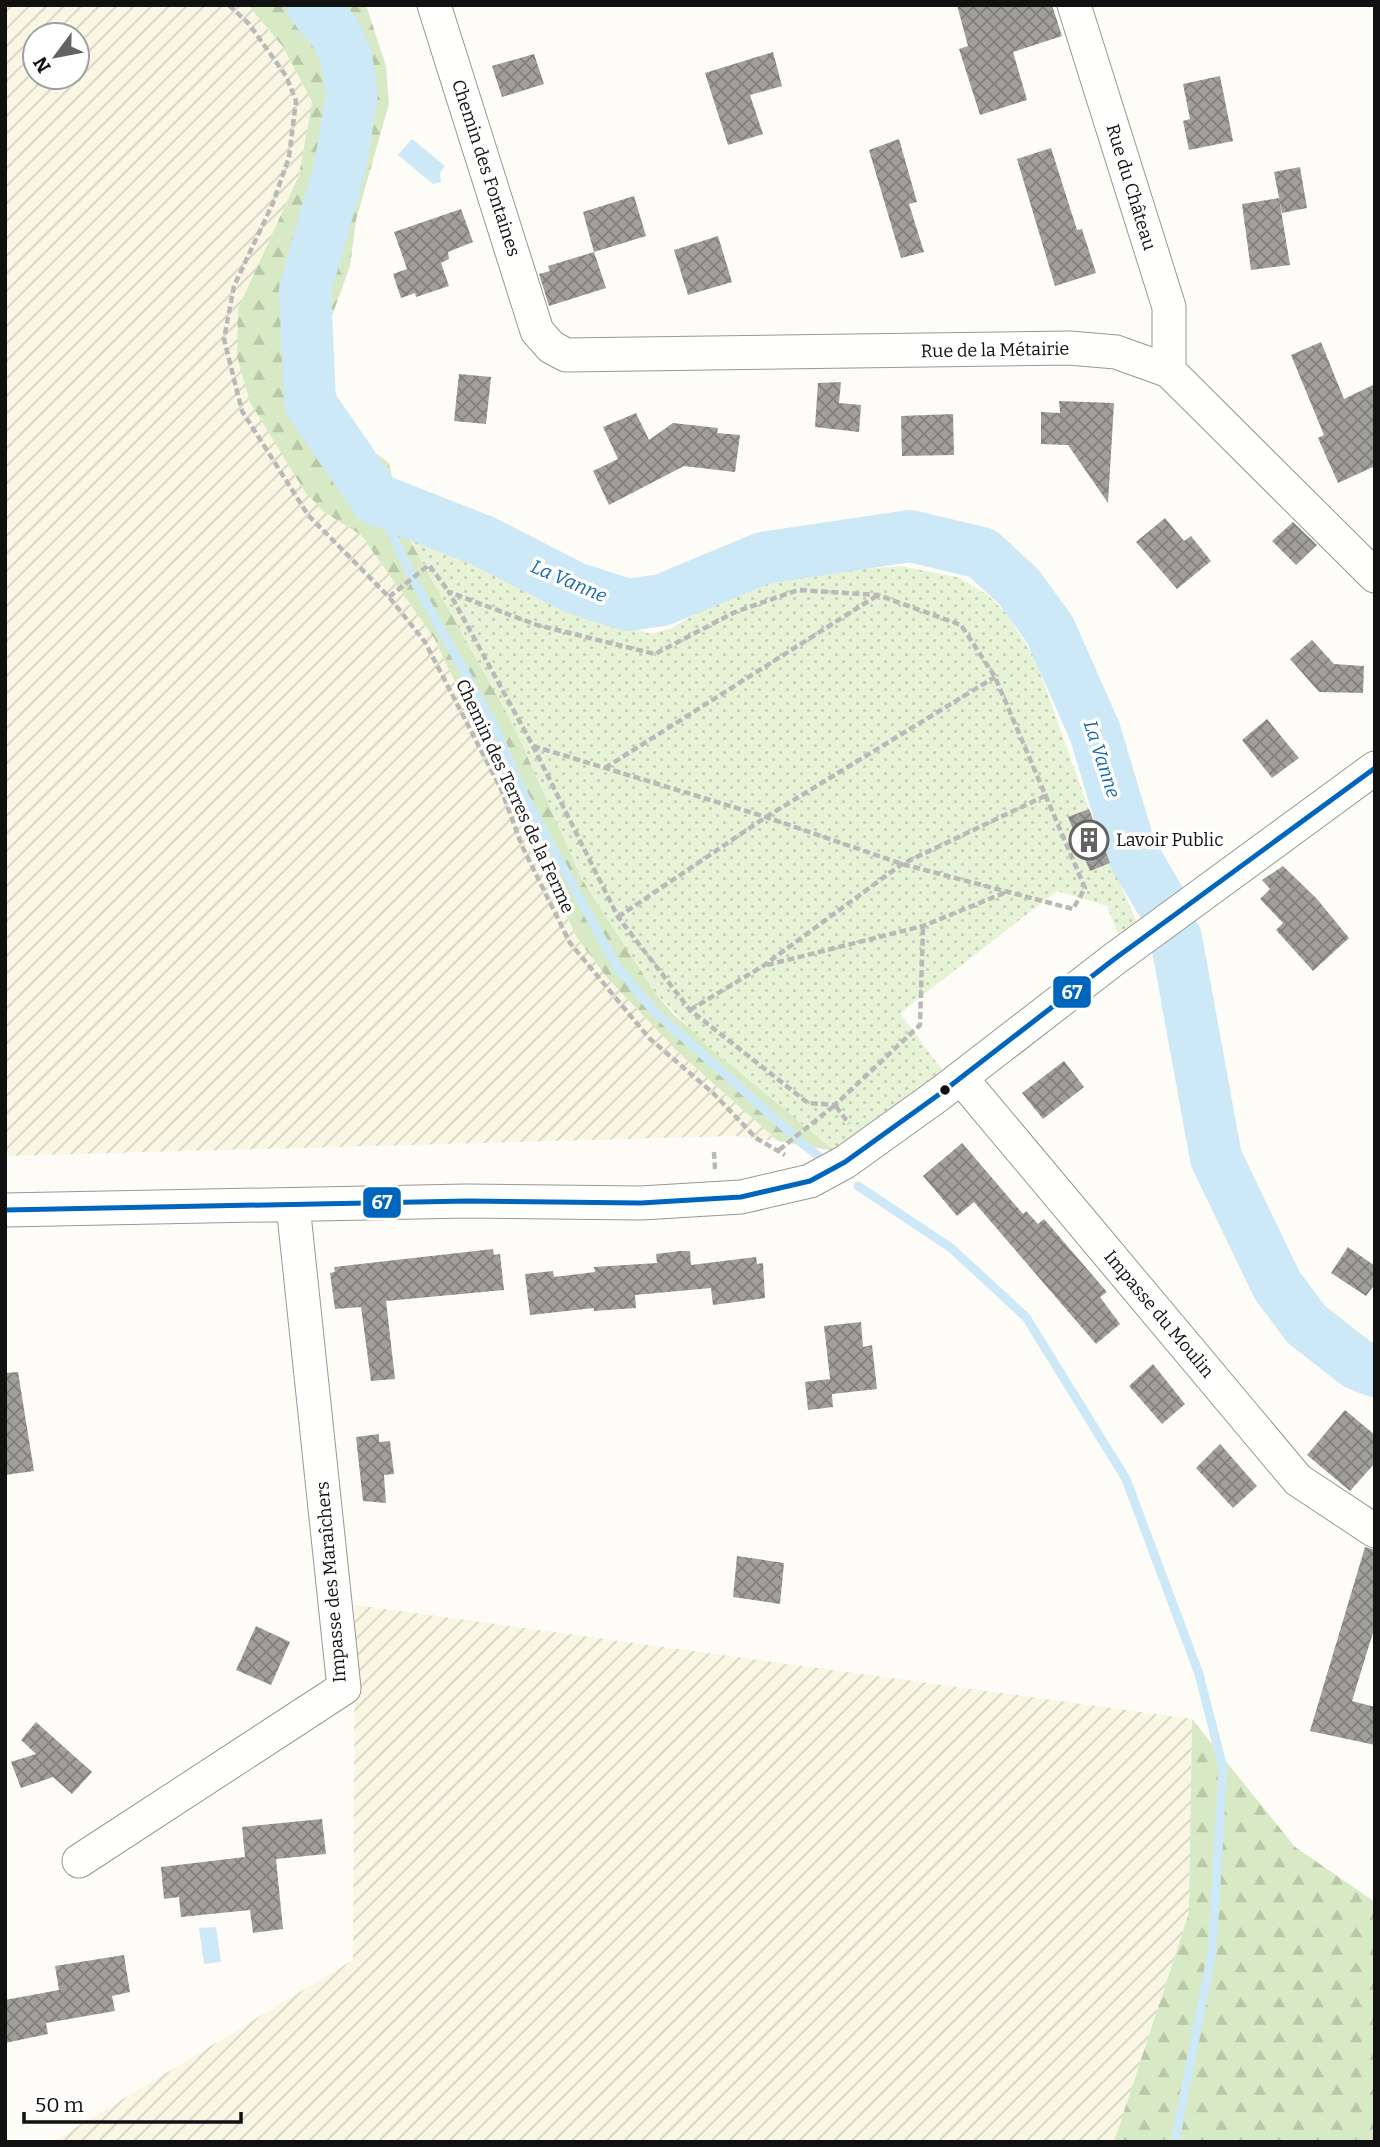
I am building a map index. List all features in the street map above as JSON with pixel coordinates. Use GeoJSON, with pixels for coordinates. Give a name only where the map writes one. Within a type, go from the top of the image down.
{"type":"FeatureCollection","features":[{"type":"Feature","properties":{"kind":"street","name":"Chemin des Fontaines"},"geometry":{"type":"LineString","coordinates":[[434,5],[537,331]]}},
{"type":"Feature","properties":{"kind":"street","name":"Rue du Château"},"geometry":{"type":"LineString","coordinates":[[1073,5],[1169,307],[1169,372]]}},
{"type":"Feature","properties":{"kind":"street","name":"Rue de la Métairie"},"geometry":{"type":"LineString","coordinates":[[537,331],[551,347],[566,355],[1069,348],[1116,352],[1169,372],[1375,576]]}},
{"type":"Feature","properties":{"kind":"street"},"geometry":{"type":"LineString","coordinates":[[5,1210],[641,1203],[741,1196],[810,1181],[845,1162],[961,1078],[1114,960],[1375,768]]}},
{"type":"Feature","properties":{"kind":"street","name":"Impasse du Moulin"},"geometry":{"type":"LineString","coordinates":[[961,1078],[1298,1480],[1375,1531]]}},
{"type":"Feature","properties":{"kind":"street","name":"Impasse des Maraîchers"},"geometry":{"type":"LineString","coordinates":[[79,1861],[344,1688],[293,1205]]}},
{"type":"Feature","properties":{"kind":"path","name":"Chemin des Terres de la Ferme"},"geometry":{"type":"LineString","coordinates":[[229,5],[249,24],[286,76],[296,101],[289,156],[273,203],[234,286],[224,339],[242,411],[308,515],[389,597],[425,642],[465,716],[500,789],[522,846],[570,943],[649,1038],[713,1093],[755,1138],[779,1150],[810,1181]]}},
{"type":"Feature","properties":{"kind":"path"},"geometry":{"type":"LineString","coordinates":[[389,597],[429,565],[449,592],[533,746],[618,917],[690,1010],[808,1103],[835,1105]]}},
{"type":"Feature","properties":{"kind":"path"},"geometry":{"type":"LineString","coordinates":[[449,592],[537,625],[655,654],[735,612],[798,590],[878,595],[961,625],[995,677],[1085,888],[1073,909],[1011,890],[902,864],[766,817],[533,746]]}},
{"type":"Feature","properties":{"kind":"path"},"geometry":{"type":"LineString","coordinates":[[604,769],[878,595]]}},
{"type":"Feature","properties":{"kind":"path"},"geometry":{"type":"LineString","coordinates":[[618,917],[766,817],[995,677]]}},
{"type":"Feature","properties":{"kind":"path"},"geometry":{"type":"LineString","coordinates":[[690,1010],[763,966],[902,864],[1047,795]]}},
{"type":"Feature","properties":{"kind":"path"},"geometry":{"type":"LineString","coordinates":[[763,966],[923,926],[1011,890]]}},
{"type":"Feature","properties":{"kind":"path"},"geometry":{"type":"LineString","coordinates":[[779,1150],[835,1105],[920,1026],[923,926]]}},
{"type":"Feature","properties":{"kind":"shaded area"},"geometry":{"type":"Polygon","coordinates":[[[5,5],[248,5],[283,47],[312,102],[299,175],[238,309],[324,512],[361,535],[434,638],[577,938],[609,980],[679,1053],[778,1141],[734,1136],[5,1156],[5,5]]]}},
{"type":"Feature","properties":{"kind":"shaded area"},"geometry":{"type":"Polygon","coordinates":[[[355,1605],[1192,1719],[1189,1913],[1114,2142],[52,2142],[353,1960],[355,1605]]]}},
{"type":"Feature","properties":{"kind":"green space"},"geometry":{"type":"Polygon","coordinates":[[[248,5],[364,5],[367,8],[386,66],[389,104],[356,220],[350,266],[329,324],[331,376],[339,407],[371,450],[389,463],[402,526],[514,726],[582,879],[654,991],[674,1015],[835,1151],[778,1141],[679,1053],[609,980],[577,938],[434,638],[361,535],[324,512],[305,492],[250,402],[237,356],[238,309],[299,175],[312,102],[283,47],[248,5]]]}},
{"type":"Feature","properties":{"kind":"green space"},"geometry":{"type":"Polygon","coordinates":[[[402,526],[574,611],[651,634],[672,628],[726,595],[800,574],[901,566],[960,578],[986,594],[1005,612],[1035,658],[1089,810],[1137,923],[1119,936],[1107,906],[1057,891],[900,1013],[942,1070],[835,1151],[705,1044],[654,991],[582,879],[514,726],[402,526]]]}},
{"type":"Feature","properties":{"kind":"green space"},"geometry":{"type":"Polygon","coordinates":[[[1192,1719],[1295,1847],[1375,1902],[1375,2142],[1114,2142],[1189,1913],[1192,1719]]]}},
{"type":"Feature","properties":{"kind":"water"},"geometry":{"type":"Polygon","coordinates":[[[412,139],[445,166],[440,173],[441,182],[433,184],[398,155],[412,139]]]}},
{"type":"Feature","properties":{"kind":"water"},"geometry":{"type":"Polygon","coordinates":[[[216,1927],[221,1962],[204,1964],[199,1928],[216,1927]]]}},
{"type":"Feature","properties":{"kind":"building"},"geometry":{"type":"Polygon","coordinates":[[[957,5],[1052,5],[1062,36],[1013,52],[1027,100],[980,115],[959,49],[968,46],[957,5]]]}},
{"type":"Feature","properties":{"kind":"building"},"geometry":{"type":"Polygon","coordinates":[[[773,52],[782,86],[750,95],[763,134],[728,145],[705,73],[773,52]]]}},
{"type":"Feature","properties":{"kind":"building"},"geometry":{"type":"Polygon","coordinates":[[[534,54],[544,84],[502,97],[492,66],[534,54]]]}},
{"type":"Feature","properties":{"kind":"building"},"geometry":{"type":"Polygon","coordinates":[[[1220,76],[1233,141],[1189,150],[1183,121],[1190,119],[1183,84],[1220,76]]]}},
{"type":"Feature","properties":{"kind":"building"},"geometry":{"type":"Polygon","coordinates":[[[899,139],[917,202],[909,204],[924,252],[901,258],[869,150],[899,139]]]}},
{"type":"Feature","properties":{"kind":"building"},"geometry":{"type":"Polygon","coordinates":[[[1051,148],[1077,230],[1082,229],[1096,273],[1055,286],[1017,159],[1051,148]]]}},
{"type":"Feature","properties":{"kind":"building"},"geometry":{"type":"Polygon","coordinates":[[[1300,167],[1307,208],[1282,213],[1274,172],[1300,167]]]}},
{"type":"Feature","properties":{"kind":"building"},"geometry":{"type":"Polygon","coordinates":[[[634,196],[646,236],[594,252],[583,212],[634,196]]]}},
{"type":"Feature","properties":{"kind":"building"},"geometry":{"type":"Polygon","coordinates":[[[1279,198],[1290,265],[1251,270],[1242,204],[1279,198]]]}},
{"type":"Feature","properties":{"kind":"building"},"geometry":{"type":"Polygon","coordinates":[[[461,209],[473,242],[448,252],[449,259],[441,263],[449,286],[416,297],[415,293],[401,298],[393,274],[407,269],[394,232],[461,209]]]}},
{"type":"Feature","properties":{"kind":"building"},"geometry":{"type":"Polygon","coordinates":[[[718,236],[732,282],[688,295],[674,250],[718,236]]]}},
{"type":"Feature","properties":{"kind":"building"},"geometry":{"type":"Polygon","coordinates":[[[594,252],[606,288],[549,306],[539,274],[550,271],[548,266],[594,252]]]}},
{"type":"Feature","properties":{"kind":"building"},"geometry":{"type":"Polygon","coordinates":[[[1321,342],[1344,399],[1375,384],[1375,466],[1338,483],[1318,438],[1324,435],[1291,355],[1321,342]]]}},
{"type":"Feature","properties":{"kind":"building"},"geometry":{"type":"Polygon","coordinates":[[[459,374],[491,377],[486,424],[454,421],[459,374]]]}},
{"type":"Feature","properties":{"kind":"building"},"geometry":{"type":"Polygon","coordinates":[[[841,382],[839,403],[861,405],[859,432],[815,427],[818,383],[841,382]]]}},
{"type":"Feature","properties":{"kind":"building"},"geometry":{"type":"Polygon","coordinates":[[[1059,401],[1114,403],[1108,503],[1068,445],[1041,444],[1041,412],[1060,413],[1059,401]]]}},
{"type":"Feature","properties":{"kind":"building"},"geometry":{"type":"Polygon","coordinates":[[[636,413],[649,440],[673,423],[718,428],[717,433],[740,435],[735,472],[684,466],[609,505],[593,471],[618,459],[603,427],[636,413]]]}},
{"type":"Feature","properties":{"kind":"building"},"geometry":{"type":"Polygon","coordinates":[[[953,414],[954,455],[902,456],[901,416],[953,414]]]}},
{"type":"Feature","properties":{"kind":"building"},"geometry":{"type":"Polygon","coordinates":[[[1165,518],[1184,541],[1191,536],[1211,561],[1177,589],[1136,542],[1165,518]]]}},
{"type":"Feature","properties":{"kind":"building"},"geometry":{"type":"Polygon","coordinates":[[[1293,522],[1317,545],[1296,565],[1272,541],[1293,522]]]}},
{"type":"Feature","properties":{"kind":"building"},"geometry":{"type":"Polygon","coordinates":[[[1312,640],[1334,664],[1364,666],[1363,693],[1319,692],[1290,659],[1312,640]]]}},
{"type":"Feature","properties":{"kind":"building"},"geometry":{"type":"Polygon","coordinates":[[[1267,719],[1299,758],[1272,778],[1242,740],[1267,719]]]}},
{"type":"Feature","properties":{"kind":"building","name":"Lavoir Public"},"geometry":{"type":"Polygon","coordinates":[[[1089,809],[1110,863],[1090,871],[1068,817],[1089,809]]]}},
{"type":"Feature","properties":{"kind":"building"},"geometry":{"type":"Polygon","coordinates":[[[1283,866],[1317,899],[1349,938],[1313,971],[1276,930],[1283,923],[1260,899],[1270,889],[1262,880],[1283,866]]]}},
{"type":"Feature","properties":{"kind":"building"},"geometry":{"type":"Polygon","coordinates":[[[1064,1061],[1084,1087],[1043,1119],[1022,1093],[1064,1061]]]}},
{"type":"Feature","properties":{"kind":"building"},"geometry":{"type":"Polygon","coordinates":[[[962,1143],[1023,1214],[1026,1211],[1038,1224],[1044,1219],[1107,1292],[1100,1297],[1120,1324],[1096,1344],[974,1202],[957,1216],[923,1176],[962,1143]]]}},
{"type":"Feature","properties":{"kind":"building"},"geometry":{"type":"Polygon","coordinates":[[[1348,1247],[1375,1266],[1375,1284],[1366,1296],[1331,1273],[1348,1247]]]}},
{"type":"Feature","properties":{"kind":"building"},"geometry":{"type":"Polygon","coordinates":[[[493,1249],[494,1255],[500,1254],[504,1290],[386,1301],[395,1379],[371,1381],[361,1307],[335,1309],[330,1273],[335,1272],[334,1267],[493,1249]]]}},
{"type":"Feature","properties":{"kind":"building"},"geometry":{"type":"Polygon","coordinates":[[[690,1251],[691,1265],[756,1257],[757,1264],[763,1263],[765,1298],[713,1305],[711,1288],[635,1295],[636,1308],[594,1311],[594,1308],[530,1315],[525,1274],[553,1271],[554,1277],[595,1272],[594,1267],[657,1263],[656,1254],[690,1251]]]}},
{"type":"Feature","properties":{"kind":"building"},"geometry":{"type":"Polygon","coordinates":[[[861,1322],[863,1347],[872,1345],[877,1389],[832,1394],[831,1385],[833,1407],[808,1410],[805,1382],[830,1379],[824,1326],[861,1322]]]}},
{"type":"Feature","properties":{"kind":"building"},"geometry":{"type":"Polygon","coordinates":[[[1153,1364],[1185,1404],[1162,1424],[1129,1386],[1153,1364]]]}},
{"type":"Feature","properties":{"kind":"building"},"geometry":{"type":"Polygon","coordinates":[[[18,1372],[34,1471],[5,1475],[5,1373],[18,1372]]]}},
{"type":"Feature","properties":{"kind":"building"},"geometry":{"type":"Polygon","coordinates":[[[1345,1410],[1375,1435],[1375,1463],[1350,1491],[1307,1455],[1345,1410]]]}},
{"type":"Feature","properties":{"kind":"building"},"geometry":{"type":"Polygon","coordinates":[[[379,1434],[379,1442],[390,1441],[394,1474],[384,1475],[386,1503],[363,1501],[356,1437],[379,1434]]]}},
{"type":"Feature","properties":{"kind":"building"},"geometry":{"type":"Polygon","coordinates":[[[1220,1444],[1257,1486],[1233,1508],[1196,1468],[1220,1444]]]}},
{"type":"Feature","properties":{"kind":"building"},"geometry":{"type":"Polygon","coordinates":[[[1365,1547],[1375,1550],[1375,1626],[1352,1701],[1375,1707],[1375,1745],[1310,1731],[1365,1547]]]}},
{"type":"Feature","properties":{"kind":"building"},"geometry":{"type":"Polygon","coordinates":[[[737,1556],[784,1563],[780,1604],[733,1597],[737,1556]]]}},
{"type":"Feature","properties":{"kind":"building"},"geometry":{"type":"Polygon","coordinates":[[[256,1626],[290,1642],[271,1685],[236,1670],[256,1626]]]}},
{"type":"Feature","properties":{"kind":"building"},"geometry":{"type":"Polygon","coordinates":[[[36,1722],[92,1772],[72,1794],[53,1777],[21,1788],[11,1762],[36,1754],[21,1740],[36,1722]]]}},
{"type":"Feature","properties":{"kind":"building"},"geometry":{"type":"Polygon","coordinates":[[[322,1819],[326,1854],[276,1859],[283,1929],[253,1933],[250,1910],[181,1917],[179,1897],[164,1899],[161,1867],[245,1857],[242,1827],[322,1819]]]}},
{"type":"Feature","properties":{"kind":"building"},"geometry":{"type":"Polygon","coordinates":[[[124,1955],[130,1992],[112,1996],[115,2011],[46,2023],[48,2034],[5,2043],[5,2000],[59,1990],[55,1966],[124,1955]]]}},
{"type":"Feature","properties":{"kind":"waterway","name":"La Vanne"},"geometry":{"type":"LineString","coordinates":[[312,5],[336,34],[346,57],[352,94],[340,167],[305,290],[310,403],[376,499],[483,541],[575,588],[628,605],[662,600],[763,558],[910,536],[982,553],[1019,587],[1050,630],[1095,732],[1130,849],[1160,900]]}},
{"type":"Feature","properties":{"kind":"waterway"},"geometry":{"type":"LineString","coordinates":[[376,499],[412,577],[494,725],[525,797],[617,967],[654,1011],[792,1134]]}},
{"type":"Feature","properties":{"kind":"waterway","name":"La Vanne"},"geometry":{"type":"LineString","coordinates":[[1176,938],[1216,1158],[1277,1285],[1306,1324],[1357,1364],[1375,1371]]}},
{"type":"Feature","properties":{"kind":"waterway"},"geometry":{"type":"LineString","coordinates":[[799,1141],[821,1158]]}},
{"type":"Feature","properties":{"kind":"waterway"},"geometry":{"type":"LineString","coordinates":[[858,1186],[951,1248],[1026,1317],[1126,1479],[1199,1674],[1223,1768],[1212,1952],[1175,2142]]}},
{"type":"Feature","properties":{"kind":"transit line","name":"67"},"geometry":{"type":"LineString","coordinates":[[5,1210],[467,1201],[641,1203],[741,1197],[810,1181],[845,1162],[941,1093],[1113,960],[1375,768]]}},
{"type":"Feature","properties":{"kind":"place","name":"Lavoir Public"},"geometry":{"type":"Point","coordinates":[1089,840]}}]}
